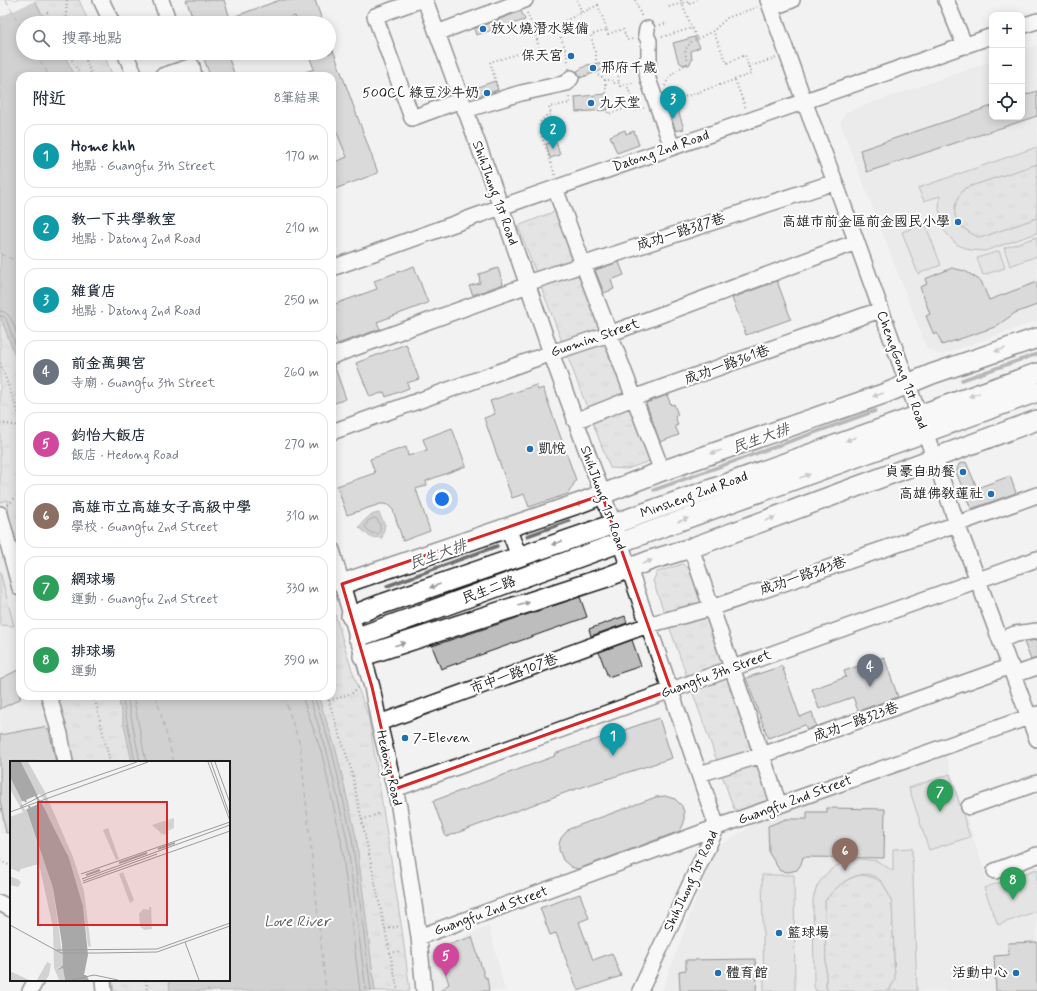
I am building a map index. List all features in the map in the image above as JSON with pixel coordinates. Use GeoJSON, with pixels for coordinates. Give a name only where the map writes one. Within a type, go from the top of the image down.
{"type":"FeatureCollection","features":[{"type":"Feature","properties":{"kind":"main road"},"geometry":{"type":"LineString","coordinates":[[342,584],[602,495],[662,471],[1037,338]]}},
{"type":"Feature","properties":{"kind":"main road","name":"Minsheng 2nd Road"},"geometry":{"type":"LineString","coordinates":[[351,616],[1037,372]]}},
{"type":"Feature","properties":{"kind":"main road","name":"Minsheng 2nd Road"},"geometry":{"type":"LineString","coordinates":[[620,542],[1037,392]]}},
{"type":"Feature","properties":{"kind":"main road"},"geometry":{"type":"LineString","coordinates":[[363,656],[691,548],[1037,420]]}},
{"type":"Feature","properties":{"kind":"main road","name":"民生二路"},"geometry":{"type":"LineString","coordinates":[[358,637],[620,542]]}},
{"type":"Feature","properties":{"kind":"street"},"geometry":{"type":"LineString","coordinates":[[102,0],[109,16]]}},
{"type":"Feature","properties":{"kind":"street"},"geometry":{"type":"LineString","coordinates":[[161,0],[167,16]]}},
{"type":"Feature","properties":{"kind":"street"},"geometry":{"type":"LineString","coordinates":[[420,0],[375,16],[412,118],[569,81]]}},
{"type":"Feature","properties":{"kind":"street","name":"ShihJhong 1st Road"},"geometry":{"type":"LineString","coordinates":[[425,0],[501,207],[575,421],[620,542],[717,827],[640,991]]}},
{"type":"Feature","properties":{"kind":"street"},"geometry":{"type":"LineString","coordinates":[[769,4],[792,0]]}},
{"type":"Feature","properties":{"kind":"street"},"geometry":{"type":"LineString","coordinates":[[946,0],[965,46]]}},
{"type":"Feature","properties":{"kind":"street"},"geometry":{"type":"LineString","coordinates":[[437,33],[524,1]]}},
{"type":"Feature","properties":{"kind":"street","name":"ChengGong 1st Road"},"geometry":{"type":"LineString","coordinates":[[769,4],[919,414],[957,524],[1012,671],[1033,715],[1037,739]]}},
{"type":"Feature","properties":{"kind":"street"},"geometry":{"type":"LineString","coordinates":[[1025,25],[1037,21]]}},
{"type":"Feature","properties":{"kind":"street"},"geometry":{"type":"LineString","coordinates":[[647,35],[649,60],[646,62],[648,79],[660,103],[672,147]]}},
{"type":"Feature","properties":{"kind":"street","name":"Datong 2nd Road"},"geometry":{"type":"LineString","coordinates":[[336,267],[557,187],[989,37]]}},
{"type":"Feature","properties":{"kind":"street"},"geometry":{"type":"LineString","coordinates":[[128,60],[133,72]]}},
{"type":"Feature","properties":{"kind":"street"},"geometry":{"type":"LineString","coordinates":[[173,72],[191,65]]}},
{"type":"Feature","properties":{"kind":"street","name":"成功一路387巷"},"geometry":{"type":"LineString","coordinates":[[336,355],[582,264],[835,182]]}},
{"type":"Feature","properties":{"kind":"street"},"geometry":{"type":"LineString","coordinates":[[557,187],[582,264],[662,471]]}},
{"type":"Feature","properties":{"kind":"street","name":"Guomin Street"},"geometry":{"type":"LineString","coordinates":[[336,431],[551,353],[609,334],[856,242]]}},
{"type":"Feature","properties":{"kind":"street","name":"成功一路361巷"},"geometry":{"type":"LineString","coordinates":[[575,421],[633,398],[880,310]]}},
{"type":"Feature","properties":{"kind":"street","name":"成功一路343巷"},"geometry":{"type":"LineString","coordinates":[[648,625],[711,608],[1037,495]]}},
{"type":"Feature","properties":{"kind":"street"},"geometry":{"type":"LineString","coordinates":[[0,514],[16,573]]}},
{"type":"Feature","properties":{"kind":"street"},"geometry":{"type":"LineString","coordinates":[[508,528],[519,556]]}},
{"type":"Feature","properties":{"kind":"street"},"geometry":{"type":"LineString","coordinates":[[691,548],[779,805]]}},
{"type":"Feature","properties":{"kind":"street","name":"Guangfu 3th Street"},"geometry":{"type":"LineString","coordinates":[[395,789],[1037,559]]}},
{"type":"Feature","properties":{"kind":"street","name":"Hedong Road"},"geometry":{"type":"LineString","coordinates":[[336,564],[372,687],[379,724],[399,807],[418,937],[424,991]]}},
{"type":"Feature","properties":{"kind":"street","name":"市中一路107巷"},"geometry":{"type":"LineString","coordinates":[[379,724],[648,625]]}},
{"type":"Feature","properties":{"kind":"street"},"geometry":{"type":"LineString","coordinates":[[1001,640],[1015,634],[1037,631]]}},
{"type":"Feature","properties":{"kind":"street","name":"成功一路323巷"},"geometry":{"type":"LineString","coordinates":[[699,774],[762,755],[1012,671],[1036,670]]}},
{"type":"Feature","properties":{"kind":"street"},"geometry":{"type":"LineString","coordinates":[[50,700],[60,734],[65,761]]}},
{"type":"Feature","properties":{"kind":"street","name":"Guangfu 2nd Street"},"geometry":{"type":"LineString","coordinates":[[418,937],[717,827],[1033,715]]}},
{"type":"Feature","properties":{"kind":"street"},"geometry":{"type":"LineString","coordinates":[[969,807],[1037,783]]}},
{"type":"Feature","properties":{"kind":"street"},"geometry":{"type":"LineString","coordinates":[[995,871],[1037,855]]}},
{"type":"Feature","properties":{"kind":"street"},"geometry":{"type":"LineString","coordinates":[[0,899],[10,897]]}},
{"type":"Feature","properties":{"kind":"street"},"geometry":{"type":"LineString","coordinates":[[0,903],[10,908]]}},
{"type":"Feature","properties":{"kind":"street"},"geometry":{"type":"LineString","coordinates":[[30,991],[35,981]]}},
{"type":"Feature","properties":{"kind":"street"},"geometry":{"type":"LineString","coordinates":[[102,981],[104,991]]}},
{"type":"Feature","properties":{"kind":"path"},"geometry":{"type":"LineString","coordinates":[[66,16],[67,0]]}},
{"type":"Feature","properties":{"kind":"path"},"geometry":{"type":"LineString","coordinates":[[577,0],[582,13]]}},
{"type":"Feature","properties":{"kind":"path"},"geometry":{"type":"LineString","coordinates":[[635,0],[647,35]]}},
{"type":"Feature","properties":{"kind":"path"},"geometry":{"type":"LineString","coordinates":[[669,7],[681,2],[688,2],[689,4],[697,0]]}},
{"type":"Feature","properties":{"kind":"path"},"geometry":{"type":"LineString","coordinates":[[502,98],[493,77],[490,62],[540,48],[524,1]]}},
{"type":"Feature","properties":{"kind":"path"},"geometry":{"type":"LineString","coordinates":[[681,2],[697,39]]}},
{"type":"Feature","properties":{"kind":"path"},"geometry":{"type":"LineString","coordinates":[[660,103],[668,79],[676,70],[687,64],[685,50],[691,42],[713,31],[727,18],[769,4]]}},
{"type":"Feature","properties":{"kind":"path"},"geometry":{"type":"LineString","coordinates":[[535,32],[556,25],[598,5],[608,34],[623,29],[627,40],[647,35],[692,28]]}},
{"type":"Feature","properties":{"kind":"path"},"geometry":{"type":"LineString","coordinates":[[47,12],[49,16]]}},
{"type":"Feature","properties":{"kind":"path"},"geometry":{"type":"LineString","coordinates":[[556,25],[566,50],[570,103],[549,107],[552,115],[546,116],[540,123],[542,137],[557,187]]}},
{"type":"Feature","properties":{"kind":"path"},"geometry":{"type":"LineString","coordinates":[[607,30],[591,35],[596,56],[596,72],[597,75],[601,76],[605,80],[608,114],[634,106],[627,85]]}},
{"type":"Feature","properties":{"kind":"path"},"geometry":{"type":"LineString","coordinates":[[660,103],[669,100],[670,103],[751,74],[745,55],[727,62],[713,31]]}},
{"type":"Feature","properties":{"kind":"path"},"geometry":{"type":"LineString","coordinates":[[748,67],[787,54]]}},
{"type":"Feature","properties":{"kind":"path"},"geometry":{"type":"LineString","coordinates":[[72,60],[79,72]]}},
{"type":"Feature","properties":{"kind":"path"},"geometry":{"type":"LineString","coordinates":[[86,60],[90,72]]}},
{"type":"Feature","properties":{"kind":"path"},"geometry":{"type":"LineString","coordinates":[[569,81],[596,72]]}},
{"type":"Feature","properties":{"kind":"path"},"geometry":{"type":"LineString","coordinates":[[618,72],[620,86],[648,79]]}},
{"type":"Feature","properties":{"kind":"path"},"geometry":{"type":"LineString","coordinates":[[605,80],[619,82]]}},
{"type":"Feature","properties":{"kind":"path"},"geometry":{"type":"LineString","coordinates":[[735,80],[750,120]]}},
{"type":"Feature","properties":{"kind":"path"},"geometry":{"type":"LineString","coordinates":[[0,363],[16,406]]}},
{"type":"Feature","properties":{"kind":"path"},"geometry":{"type":"LineString","coordinates":[[0,423],[16,425]]}},
{"type":"Feature","properties":{"kind":"path"},"geometry":{"type":"LineString","coordinates":[[336,699],[352,693]]}},
{"type":"Feature","properties":{"kind":"path"},"geometry":{"type":"LineString","coordinates":[[95,700],[110,761]]}},
{"type":"Feature","properties":{"kind":"path"},"geometry":{"type":"LineString","coordinates":[[334,700],[329,702],[351,769],[398,991]]}},
{"type":"Feature","properties":{"kind":"path"},"geometry":{"type":"LineString","coordinates":[[362,820],[378,814]]}},
{"type":"Feature","properties":{"kind":"path"},"geometry":{"type":"LineString","coordinates":[[0,861],[10,866]]}},
{"type":"Feature","properties":{"kind":"path"},"geometry":{"type":"LineString","coordinates":[[385,929],[400,926]]}},
{"type":"Feature","properties":{"kind":"path"},"geometry":{"type":"LineString","coordinates":[[390,954],[401,951]]}},
{"type":"Feature","properties":{"kind":"path"},"geometry":{"type":"LineString","coordinates":[[146,981],[147,991]]}},
{"type":"Feature","properties":{"kind":"highlighted area"},"geometry":{"type":"Polygon","coordinates":[[[602,495],[671,690],[395,789],[372,687],[342,584],[602,495]]]}},
{"type":"Feature","properties":{"kind":"shaded area","name":"高雄市前金區前金國民小學"},"geometry":{"type":"Polygon","coordinates":[[[1037,45],[1037,321],[941,355],[927,349],[840,123],[846,112],[989,62],[989,120],[1025,120],[1025,49],[1037,45]]]}},
{"type":"Feature","properties":{"kind":"shaded area"},"geometry":{"type":"Polygon","coordinates":[[[8,500],[9,518],[16,545],[16,700],[55,700],[71,761],[10,761],[10,832],[0,834],[0,502],[8,500]]]}},
{"type":"Feature","properties":{"kind":"shaded area"},"geometry":{"type":"Polygon","coordinates":[[[946,756],[987,879],[1037,862],[1037,991],[662,991],[714,849],[766,817],[946,756]]]}},
{"type":"Feature","properties":{"kind":"shaded area"},"geometry":{"type":"Polygon","coordinates":[[[489,926],[505,991],[434,991],[429,961],[437,948],[489,926]]]}},
{"type":"Feature","properties":{"kind":"green space"},"geometry":{"type":"Polygon","coordinates":[[[34,0],[79,0],[86,16],[43,16],[34,0]]]}},
{"type":"Feature","properties":{"kind":"green space"},"geometry":{"type":"Polygon","coordinates":[[[67,60],[106,60],[111,72],[73,72],[67,60]]]}},
{"type":"Feature","properties":{"kind":"green space"},"geometry":{"type":"Polygon","coordinates":[[[1037,147],[1037,164],[965,188],[959,196],[955,206],[955,216],[961,226],[980,238],[1037,218],[1037,233],[985,251],[970,250],[956,244],[942,228],[939,208],[940,196],[924,201],[918,188],[1037,147]]]}},
{"type":"Feature","properties":{"kind":"green space"},"geometry":{"type":"Polygon","coordinates":[[[1037,164],[1037,218],[980,238],[965,230],[957,221],[955,216],[955,206],[959,196],[965,188],[1037,164]]]}},
{"type":"Feature","properties":{"kind":"green space"},"geometry":{"type":"Polygon","coordinates":[[[558,210],[653,460],[627,469],[610,468],[518,226],[558,210]]]}},
{"type":"Feature","properties":{"kind":"green space"},"geometry":{"type":"Polygon","coordinates":[[[925,223],[941,265],[918,274],[902,232],[925,223]]]}},
{"type":"Feature","properties":{"kind":"green space"},"geometry":{"type":"Polygon","coordinates":[[[1037,237],[1037,256],[1010,266],[1004,248],[1037,237]]]}},
{"type":"Feature","properties":{"kind":"green space"},"geometry":{"type":"Polygon","coordinates":[[[999,251],[1005,268],[983,275],[977,258],[999,251]]]}},
{"type":"Feature","properties":{"kind":"green space"},"geometry":{"type":"Polygon","coordinates":[[[0,315],[16,358],[16,545],[9,518],[8,500],[0,502],[0,315]]]}},
{"type":"Feature","properties":{"kind":"green space"},"geometry":{"type":"Polygon","coordinates":[[[682,564],[691,570],[771,800],[740,811],[734,809],[653,581],[657,572],[682,564]]]}},
{"type":"Feature","properties":{"kind":"green space"},"geometry":{"type":"Polygon","coordinates":[[[0,571],[14,626],[0,625],[0,571]]]}},
{"type":"Feature","properties":{"kind":"green space"},"geometry":{"type":"Polygon","coordinates":[[[336,617],[369,719],[410,991],[375,991],[356,837],[336,750],[319,700],[336,700],[336,617]]]}},
{"type":"Feature","properties":{"kind":"green space"},"geometry":{"type":"Polygon","coordinates":[[[55,700],[119,700],[132,761],[71,761],[55,700]]]}},
{"type":"Feature","properties":{"kind":"green space"},"geometry":{"type":"Polygon","coordinates":[[[950,774],[970,837],[929,850],[909,788],[950,774]]]}},
{"type":"Feature","properties":{"kind":"green space"},"geometry":{"type":"Polygon","coordinates":[[[912,848],[917,991],[889,991],[895,980],[892,903],[882,882],[873,876],[865,874],[850,878],[842,883],[825,901],[826,987],[828,991],[816,991],[814,986],[813,899],[817,886],[824,876],[833,868],[845,861],[860,859],[877,861],[893,871],[893,849],[912,848]]]}},
{"type":"Feature","properties":{"kind":"green space"},"geometry":{"type":"Polygon","coordinates":[[[1037,869],[1037,911],[998,925],[984,888],[1037,869]]]}},
{"type":"Feature","properties":{"kind":"green space","name":"籃球場"},"geometry":{"type":"Polygon","coordinates":[[[762,875],[794,875],[795,991],[764,991],[762,875]]]}},
{"type":"Feature","properties":{"kind":"green space"},"geometry":{"type":"Polygon","coordinates":[[[860,875],[878,880],[884,886],[892,903],[895,980],[889,991],[828,991],[826,987],[825,901],[840,885],[849,879],[860,875]]]}},
{"type":"Feature","properties":{"kind":"green space"},"geometry":{"type":"Polygon","coordinates":[[[112,981],[169,981],[170,991],[114,991],[112,981]]]}},
{"type":"Feature","properties":{"kind":"water"},"geometry":{"type":"Polygon","coordinates":[[[0,0],[34,0],[43,16],[16,16],[16,60],[67,60],[73,72],[16,72],[16,358],[0,315],[0,0]]]}},
{"type":"Feature","properties":{"kind":"water"},"geometry":{"type":"Polygon","coordinates":[[[379,513],[385,525],[382,538],[370,537],[359,527],[368,517],[379,513]]]}},
{"type":"Feature","properties":{"kind":"water","name":"Love River"},"geometry":{"type":"Polygon","coordinates":[[[119,700],[319,700],[336,750],[356,837],[375,991],[170,991],[169,981],[230,981],[230,761],[132,761],[119,700]]]}},
{"type":"Feature","properties":{"kind":"pier"},"geometry":{"type":"Polygon","coordinates":[[[0,0],[37,0],[0,17],[0,0]]]}},
{"type":"Feature","properties":{"kind":"building"},"geometry":{"type":"Polygon","coordinates":[[[186,0],[224,0],[229,16],[192,16],[186,0]]]}},
{"type":"Feature","properties":{"kind":"building"},"geometry":{"type":"Polygon","coordinates":[[[280,0],[315,0],[321,16],[236,16],[280,0]]]}},
{"type":"Feature","properties":{"kind":"building"},"geometry":{"type":"Polygon","coordinates":[[[521,11],[525,20],[476,35],[474,29],[521,11]]]}},
{"type":"Feature","properties":{"kind":"building"},"geometry":{"type":"Polygon","coordinates":[[[695,37],[700,47],[691,51],[692,60],[689,65],[681,64],[678,60],[673,43],[695,37]]]}},
{"type":"Feature","properties":{"kind":"building"},"geometry":{"type":"Polygon","coordinates":[[[336,58],[378,173],[336,189],[336,161],[347,157],[336,131],[336,72],[306,72],[314,69],[311,60],[336,60],[336,58]]]}},
{"type":"Feature","properties":{"kind":"building"},"geometry":{"type":"Polygon","coordinates":[[[204,60],[229,60],[234,72],[209,72],[204,60]]]}},
{"type":"Feature","properties":{"kind":"building"},"geometry":{"type":"Polygon","coordinates":[[[611,61],[613,66],[580,78],[577,71],[587,65],[611,61]]]}},
{"type":"Feature","properties":{"kind":"building"},"geometry":{"type":"Polygon","coordinates":[[[495,81],[498,90],[475,97],[472,89],[495,81]]]}},
{"type":"Feature","properties":{"kind":"building"},"geometry":{"type":"Polygon","coordinates":[[[1037,91],[1037,116],[1025,120],[1025,95],[1037,91]]]}},
{"type":"Feature","properties":{"kind":"building","name":"九天堂"},"geometry":{"type":"Polygon","coordinates":[[[606,94],[608,110],[576,112],[575,97],[606,94]]]}},
{"type":"Feature","properties":{"kind":"building"},"geometry":{"type":"Polygon","coordinates":[[[676,104],[684,129],[676,131],[667,107],[676,104]]]}},
{"type":"Feature","properties":{"kind":"building"},"geometry":{"type":"Polygon","coordinates":[[[989,107],[989,120],[1025,120],[867,172],[860,150],[989,107]]]}},
{"type":"Feature","properties":{"kind":"building"},"geometry":{"type":"Polygon","coordinates":[[[625,130],[626,134],[634,131],[639,145],[617,153],[610,136],[625,130]]]}},
{"type":"Feature","properties":{"kind":"building"},"geometry":{"type":"Polygon","coordinates":[[[556,141],[560,155],[550,158],[546,144],[556,141]]]}},
{"type":"Feature","properties":{"kind":"building"},"geometry":{"type":"Polygon","coordinates":[[[619,262],[624,275],[611,280],[614,289],[604,293],[595,270],[619,262]]]}},
{"type":"Feature","properties":{"kind":"building"},"geometry":{"type":"Polygon","coordinates":[[[414,266],[428,303],[377,322],[380,329],[337,344],[336,304],[377,289],[374,281],[414,266]]]}},
{"type":"Feature","properties":{"kind":"building"},"geometry":{"type":"Polygon","coordinates":[[[498,268],[503,284],[473,295],[469,286],[480,283],[479,274],[498,268]]]}},
{"type":"Feature","properties":{"kind":"building"},"geometry":{"type":"Polygon","coordinates":[[[952,268],[965,271],[981,281],[989,300],[1037,282],[1037,305],[1015,313],[995,327],[942,345],[937,333],[934,335],[926,316],[930,314],[920,287],[927,284],[925,279],[952,268]]]}},
{"type":"Feature","properties":{"kind":"building"},"geometry":{"type":"Polygon","coordinates":[[[777,281],[791,319],[746,335],[732,298],[777,281]]]}},
{"type":"Feature","properties":{"kind":"building"},"geometry":{"type":"Polygon","coordinates":[[[406,344],[419,379],[407,383],[409,388],[386,397],[384,392],[370,397],[356,363],[406,344]]]}},
{"type":"Feature","properties":{"kind":"building"},"geometry":{"type":"Polygon","coordinates":[[[336,371],[346,399],[336,403],[336,371]]]}},
{"type":"Feature","properties":{"kind":"building","name":"凱悅"},"geometry":{"type":"Polygon","coordinates":[[[536,385],[538,390],[543,388],[576,480],[568,494],[529,507],[524,494],[512,498],[484,418],[495,414],[490,401],[536,385]]]}},
{"type":"Feature","properties":{"kind":"building"},"geometry":{"type":"Polygon","coordinates":[[[667,395],[671,405],[674,404],[678,415],[675,416],[678,425],[675,426],[679,435],[660,442],[646,403],[667,395]]]}},
{"type":"Feature","properties":{"kind":"building"},"geometry":{"type":"Polygon","coordinates":[[[452,428],[466,466],[426,481],[427,485],[416,489],[430,531],[403,541],[393,510],[388,505],[384,504],[347,515],[337,486],[375,473],[370,459],[406,447],[408,456],[427,450],[423,439],[452,428]]]}},
{"type":"Feature","properties":{"kind":"building","name":"高雄佛教蓮社"},"geometry":{"type":"Polygon","coordinates":[[[966,462],[977,488],[1010,476],[1016,493],[971,509],[956,472],[959,464],[966,462]]]}},
{"type":"Feature","properties":{"kind":"building"},"geometry":{"type":"Polygon","coordinates":[[[580,597],[587,617],[441,669],[432,646],[580,597]]]}},
{"type":"Feature","properties":{"kind":"building"},"geometry":{"type":"Polygon","coordinates":[[[625,616],[627,623],[591,636],[589,629],[625,616]]]}},
{"type":"Feature","properties":{"kind":"building"},"geometry":{"type":"Polygon","coordinates":[[[632,640],[641,666],[608,677],[599,652],[632,640]]]}},
{"type":"Feature","properties":{"kind":"building"},"geometry":{"type":"Polygon","coordinates":[[[1037,640],[1037,658],[1031,660],[1024,642],[1037,640]]]}},
{"type":"Feature","properties":{"kind":"building"},"geometry":{"type":"Polygon","coordinates":[[[884,657],[898,697],[858,711],[853,697],[819,709],[812,689],[846,677],[844,671],[884,657]]]}},
{"type":"Feature","properties":{"kind":"building"},"geometry":{"type":"Polygon","coordinates":[[[782,666],[800,717],[812,712],[816,726],[807,730],[805,725],[768,738],[746,678],[782,666]]]}},
{"type":"Feature","properties":{"kind":"building"},"geometry":{"type":"Polygon","coordinates":[[[16,671],[16,700],[18,700],[0,709],[0,679],[16,671]]]}},
{"type":"Feature","properties":{"kind":"building"},"geometry":{"type":"Polygon","coordinates":[[[659,718],[672,758],[567,792],[446,837],[433,801],[555,756],[554,754],[659,718]]]}},
{"type":"Feature","properties":{"kind":"building"},"geometry":{"type":"Polygon","coordinates":[[[43,727],[49,730],[56,761],[10,761],[10,832],[6,833],[0,800],[0,735],[43,727]]]}},
{"type":"Feature","properties":{"kind":"building"},"geometry":{"type":"Polygon","coordinates":[[[665,796],[675,799],[682,806],[684,812],[684,823],[680,831],[578,869],[571,867],[563,860],[559,850],[559,844],[561,838],[569,829],[656,797],[665,796]]]}},
{"type":"Feature","properties":{"kind":"building"},"geometry":{"type":"Polygon","coordinates":[[[827,808],[885,809],[884,858],[803,857],[797,870],[789,872],[780,871],[769,853],[768,826],[786,819],[807,819],[807,812],[827,812],[827,808]]]}},
{"type":"Feature","properties":{"kind":"building"},"geometry":{"type":"Polygon","coordinates":[[[580,894],[589,918],[579,922],[593,960],[612,953],[621,976],[578,991],[556,933],[550,935],[540,908],[580,894]]]}},
{"type":"Feature","properties":{"kind":"building"},"geometry":{"type":"Polygon","coordinates":[[[472,937],[485,978],[487,977],[489,991],[440,991],[449,984],[437,948],[472,937]]]}},
{"type":"Feature","properties":{"kind":"building","name":"活動中心"},"geometry":{"type":"Polygon","coordinates":[[[1037,942],[1037,991],[996,991],[994,956],[1009,955],[1008,943],[1037,942]]]}},
{"type":"Feature","properties":{"kind":"building","name":"體育館"},"geometry":{"type":"Polygon","coordinates":[[[755,959],[757,976],[756,991],[680,991],[679,971],[686,970],[686,960],[755,959]]]}},
{"type":"Feature","properties":{"kind":"waterway","name":"民生大排"},"geometry":{"type":"LineString","coordinates":[[962,380],[1037,354]]}},
{"type":"Feature","properties":{"kind":"waterway","name":"民生大排"},"geometry":{"type":"LineString","coordinates":[[654,490],[875,411]]}},
{"type":"Feature","properties":{"kind":"waterway","name":"民生大排"},"geometry":{"type":"LineString","coordinates":[[527,536],[569,521]]}},
{"type":"Feature","properties":{"kind":"waterway","name":"民生大排"},"geometry":{"type":"LineString","coordinates":[[387,586],[497,546]]}},
{"type":"Feature","properties":{"kind":"ferry route"},"geometry":{"type":"LineString","coordinates":[[6,0],[16,18]]}},
{"type":"Feature","properties":{"kind":"ferry route"},"geometry":{"type":"LineString","coordinates":[[40,60],[47,72]]}},
{"type":"Feature","properties":{"kind":"ferry route"},"geometry":{"type":"LineString","coordinates":[[0,254],[16,261]]}},
{"type":"Feature","properties":{"kind":"ferry route"},"geometry":{"type":"LineString","coordinates":[[157,700],[174,761]]}},
{"type":"Feature","properties":{"kind":"ferry route"},"geometry":{"type":"LineString","coordinates":[[285,700],[300,745],[326,991]]}},
{"type":"Feature","properties":{"kind":"ferry route"},"geometry":{"type":"LineString","coordinates":[[207,981],[208,991]]}},
{"type":"Feature","properties":{"kind":"place","name":"放火燒潛水裝備"},"geometry":{"type":"Point","coordinates":[483,29]}},
{"type":"Feature","properties":{"kind":"place","name":"保天宮"},"geometry":{"type":"Point","coordinates":[571,56]}},
{"type":"Feature","properties":{"kind":"place","name":"邢府千歲"},"geometry":{"type":"Point","coordinates":[593,68]}},
{"type":"Feature","properties":{"kind":"place","name":"500CC 綠豆沙牛奶"},"geometry":{"type":"Point","coordinates":[487,93]}},
{"type":"Feature","properties":{"kind":"place","name":"九天堂"},"geometry":{"type":"Point","coordinates":[591,103]}},
{"type":"Feature","properties":{"kind":"place","name":"雜貨店"},"geometry":{"type":"Point","coordinates":[673,119]}},
{"type":"Feature","properties":{"kind":"place","name":"教一下共學教室"},"geometry":{"type":"Point","coordinates":[553,149]}},
{"type":"Feature","properties":{"kind":"place","name":"高雄市前金區前金國民小學"},"geometry":{"type":"Point","coordinates":[958,222]}},
{"type":"Feature","properties":{"kind":"place","name":"凱悅"},"geometry":{"type":"Point","coordinates":[530,449]}},
{"type":"Feature","properties":{"kind":"place","name":"貞豪自助餐"},"geometry":{"type":"Point","coordinates":[963,472]}},
{"type":"Feature","properties":{"kind":"place","name":"高雄佛教蓮社"},"geometry":{"type":"Point","coordinates":[991,494]}},
{"type":"Feature","properties":{"kind":"place","name":"前金萬興宮"},"geometry":{"type":"Point","coordinates":[870,687]}},
{"type":"Feature","properties":{"kind":"place","name":"7-Eleven"},"geometry":{"type":"Point","coordinates":[405,738]}},
{"type":"Feature","properties":{"kind":"place","name":"Home khh"},"geometry":{"type":"Point","coordinates":[613,756]}},
{"type":"Feature","properties":{"kind":"place","name":"網球場"},"geometry":{"type":"Point","coordinates":[940,812]}},
{"type":"Feature","properties":{"kind":"place","name":"高雄市立高雄女子高級中學"},"geometry":{"type":"Point","coordinates":[845,871]}},
{"type":"Feature","properties":{"kind":"place","name":"排球場"},"geometry":{"type":"Point","coordinates":[1013,900]}},
{"type":"Feature","properties":{"kind":"place","name":"籃球場"},"geometry":{"type":"Point","coordinates":[779,933]}},
{"type":"Feature","properties":{"kind":"place","name":"體育館"},"geometry":{"type":"Point","coordinates":[718,973]}},
{"type":"Feature","properties":{"kind":"place","name":"活動中心"},"geometry":{"type":"Point","coordinates":[1016,973]}},
{"type":"Feature","properties":{"kind":"place","name":"鈞怡大飯店"},"geometry":{"type":"Point","coordinates":[446,976]}}]}
